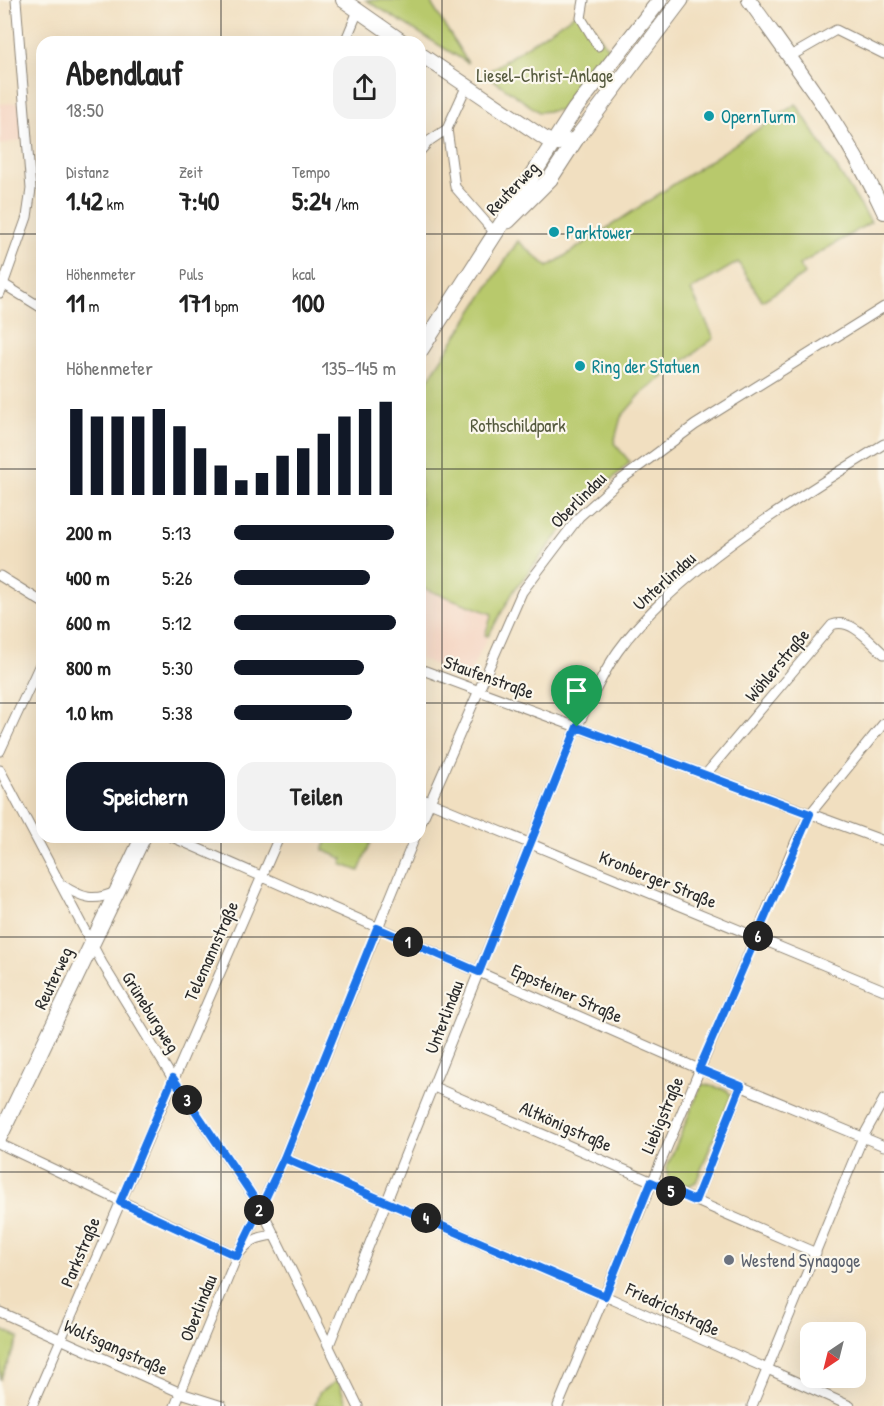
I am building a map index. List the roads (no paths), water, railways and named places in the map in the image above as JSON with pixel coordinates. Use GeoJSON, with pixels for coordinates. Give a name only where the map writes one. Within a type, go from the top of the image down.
{"type":"FeatureCollection","features":[{"type":"Feature","properties":{"kind":"main road"},"geometry":{"type":"LineString","coordinates":[[343,0],[394,36]]}},
{"type":"Feature","properties":{"kind":"main road","name":"Reuterweg"},"geometry":{"type":"LineString","coordinates":[[426,342],[575,109],[660,0]]}},
{"type":"Feature","properties":{"kind":"main road","name":"Reuterweg"},"geometry":{"type":"LineString","coordinates":[[495,233],[550,179],[576,139],[681,0]]}},
{"type":"Feature","properties":{"kind":"main road"},"geometry":{"type":"LineString","coordinates":[[749,0],[853,151],[884,212]]}},
{"type":"Feature","properties":{"kind":"main road"},"geometry":{"type":"LineString","coordinates":[[426,58],[554,144],[576,139]]}},
{"type":"Feature","properties":{"kind":"main road","name":"Reuterweg"},"geometry":{"type":"LineString","coordinates":[[0,1136],[139,843]]}},
{"type":"Feature","properties":{"kind":"street"},"geometry":{"type":"LineString","coordinates":[[16,0],[31,189],[27,217],[1,287],[36,306]]}},
{"type":"Feature","properties":{"kind":"street"},"geometry":{"type":"LineString","coordinates":[[584,0],[581,18],[598,46]]}},
{"type":"Feature","properties":{"kind":"street"},"geometry":{"type":"LineString","coordinates":[[348,36],[358,11]]}},
{"type":"Feature","properties":{"kind":"street"},"geometry":{"type":"LineString","coordinates":[[789,57],[836,30],[884,54]]}},
{"type":"Feature","properties":{"kind":"street"},"geometry":{"type":"LineString","coordinates":[[426,144],[447,129],[467,85]]}},
{"type":"Feature","properties":{"kind":"street"},"geometry":{"type":"LineString","coordinates":[[447,129],[455,187],[495,233]]}},
{"type":"Feature","properties":{"kind":"street","name":"Oberlindau"},"geometry":{"type":"LineString","coordinates":[[426,811],[522,592],[579,517],[618,482],[695,425],[884,307]]}},
{"type":"Feature","properties":{"kind":"street","name":"Unterlindau"},"geometry":{"type":"LineString","coordinates":[[329,1345],[532,845],[577,727],[618,651],[645,618],[698,571],[750,531],[884,444]]}},
{"type":"Feature","properties":{"kind":"street"},"geometry":{"type":"LineString","coordinates":[[0,576],[36,598]]}},
{"type":"Feature","properties":{"kind":"street","name":"Wöhlerstraße"},"geometry":{"type":"LineString","coordinates":[[706,774],[832,625],[840,622],[848,624],[884,654]]}},
{"type":"Feature","properties":{"kind":"street","name":"Staufenstraße"},"geometry":{"type":"LineString","coordinates":[[426,671],[884,842]]}},
{"type":"Feature","properties":{"kind":"street"},"geometry":{"type":"LineString","coordinates":[[0,751],[36,673]]}},
{"type":"Feature","properties":{"kind":"street","name":"Liebigstraße"},"geometry":{"type":"LineString","coordinates":[[558,1406],[699,1069],[810,814],[884,723]]}},
{"type":"Feature","properties":{"kind":"street","name":"Grüneburgweg"},"geometry":{"type":"LineString","coordinates":[[1,776],[36,839]]}},
{"type":"Feature","properties":{"kind":"street","name":"Kronberger Straße"},"geometry":{"type":"LineString","coordinates":[[426,800],[884,990]]}},
{"type":"Feature","properties":{"kind":"street","name":"Grüneburgweg"},"geometry":{"type":"LineString","coordinates":[[38,843],[91,942],[173,1078],[261,1208],[358,1406]]}},
{"type":"Feature","properties":{"kind":"street","name":"Eppsteiner Straße"},"geometry":{"type":"LineString","coordinates":[[185,843],[699,1069],[884,1146]]}},
{"type":"Feature","properties":{"kind":"street","name":"Telemannstraße"},"geometry":{"type":"LineString","coordinates":[[173,1078],[276,843]]}},
{"type":"Feature","properties":{"kind":"street","name":"Oberlindau"},"geometry":{"type":"LineString","coordinates":[[175,1406],[237,1256],[284,1158],[412,843]]}},
{"type":"Feature","properties":{"kind":"street"},"geometry":{"type":"LineString","coordinates":[[60,883],[85,898],[100,899],[115,892]]}},
{"type":"Feature","properties":{"kind":"street","name":"Parkstraße"},"geometry":{"type":"LineString","coordinates":[[32,1406],[173,1078]]}},
{"type":"Feature","properties":{"kind":"street"},"geometry":{"type":"LineString","coordinates":[[695,1201],[741,1086]]}},
{"type":"Feature","properties":{"kind":"street","name":"Altkönigstraße"},"geometry":{"type":"LineString","coordinates":[[434,1087],[816,1253]]}},
{"type":"Feature","properties":{"kind":"street"},"geometry":{"type":"LineString","coordinates":[[752,1406],[863,1137],[884,1099]]}},
{"type":"Feature","properties":{"kind":"street"},"geometry":{"type":"LineString","coordinates":[[0,1144],[237,1256]]}},
{"type":"Feature","properties":{"kind":"street","name":"Friedrichstraße"},"geometry":{"type":"LineString","coordinates":[[284,1158],[605,1296],[850,1406]]}},
{"type":"Feature","properties":{"kind":"street","name":"Oberlindau"},"geometry":{"type":"LineString","coordinates":[[237,1256],[249,1241],[257,1236],[275,1235]]}},
{"type":"Feature","properties":{"kind":"street","name":"Wolfsgangstraße"},"geometry":{"type":"LineString","coordinates":[[0,1312],[181,1393],[222,1406]]}},
{"type":"Feature","properties":{"kind":"place","name":"OpernTurm"},"geometry":{"type":"Point","coordinates":[709,116]}},
{"type":"Feature","properties":{"kind":"place","name":"Parktower"},"geometry":{"type":"Point","coordinates":[554,232]}},
{"type":"Feature","properties":{"kind":"place","name":"Ring der Statuen"},"geometry":{"type":"Point","coordinates":[580,366]}},
{"type":"Feature","properties":{"kind":"place","name":"Westend Synagoge"},"geometry":{"type":"Point","coordinates":[729,1260]}},
{"type":"Feature","properties":{"kind":"park label","name":"Liesel-Christ-Anlage"},"geometry":{"type":"Point","coordinates":[545,75]}},
{"type":"Feature","properties":{"kind":"park label","name":"Rothschildpark"},"geometry":{"type":"Point","coordinates":[518,425]}}]}
